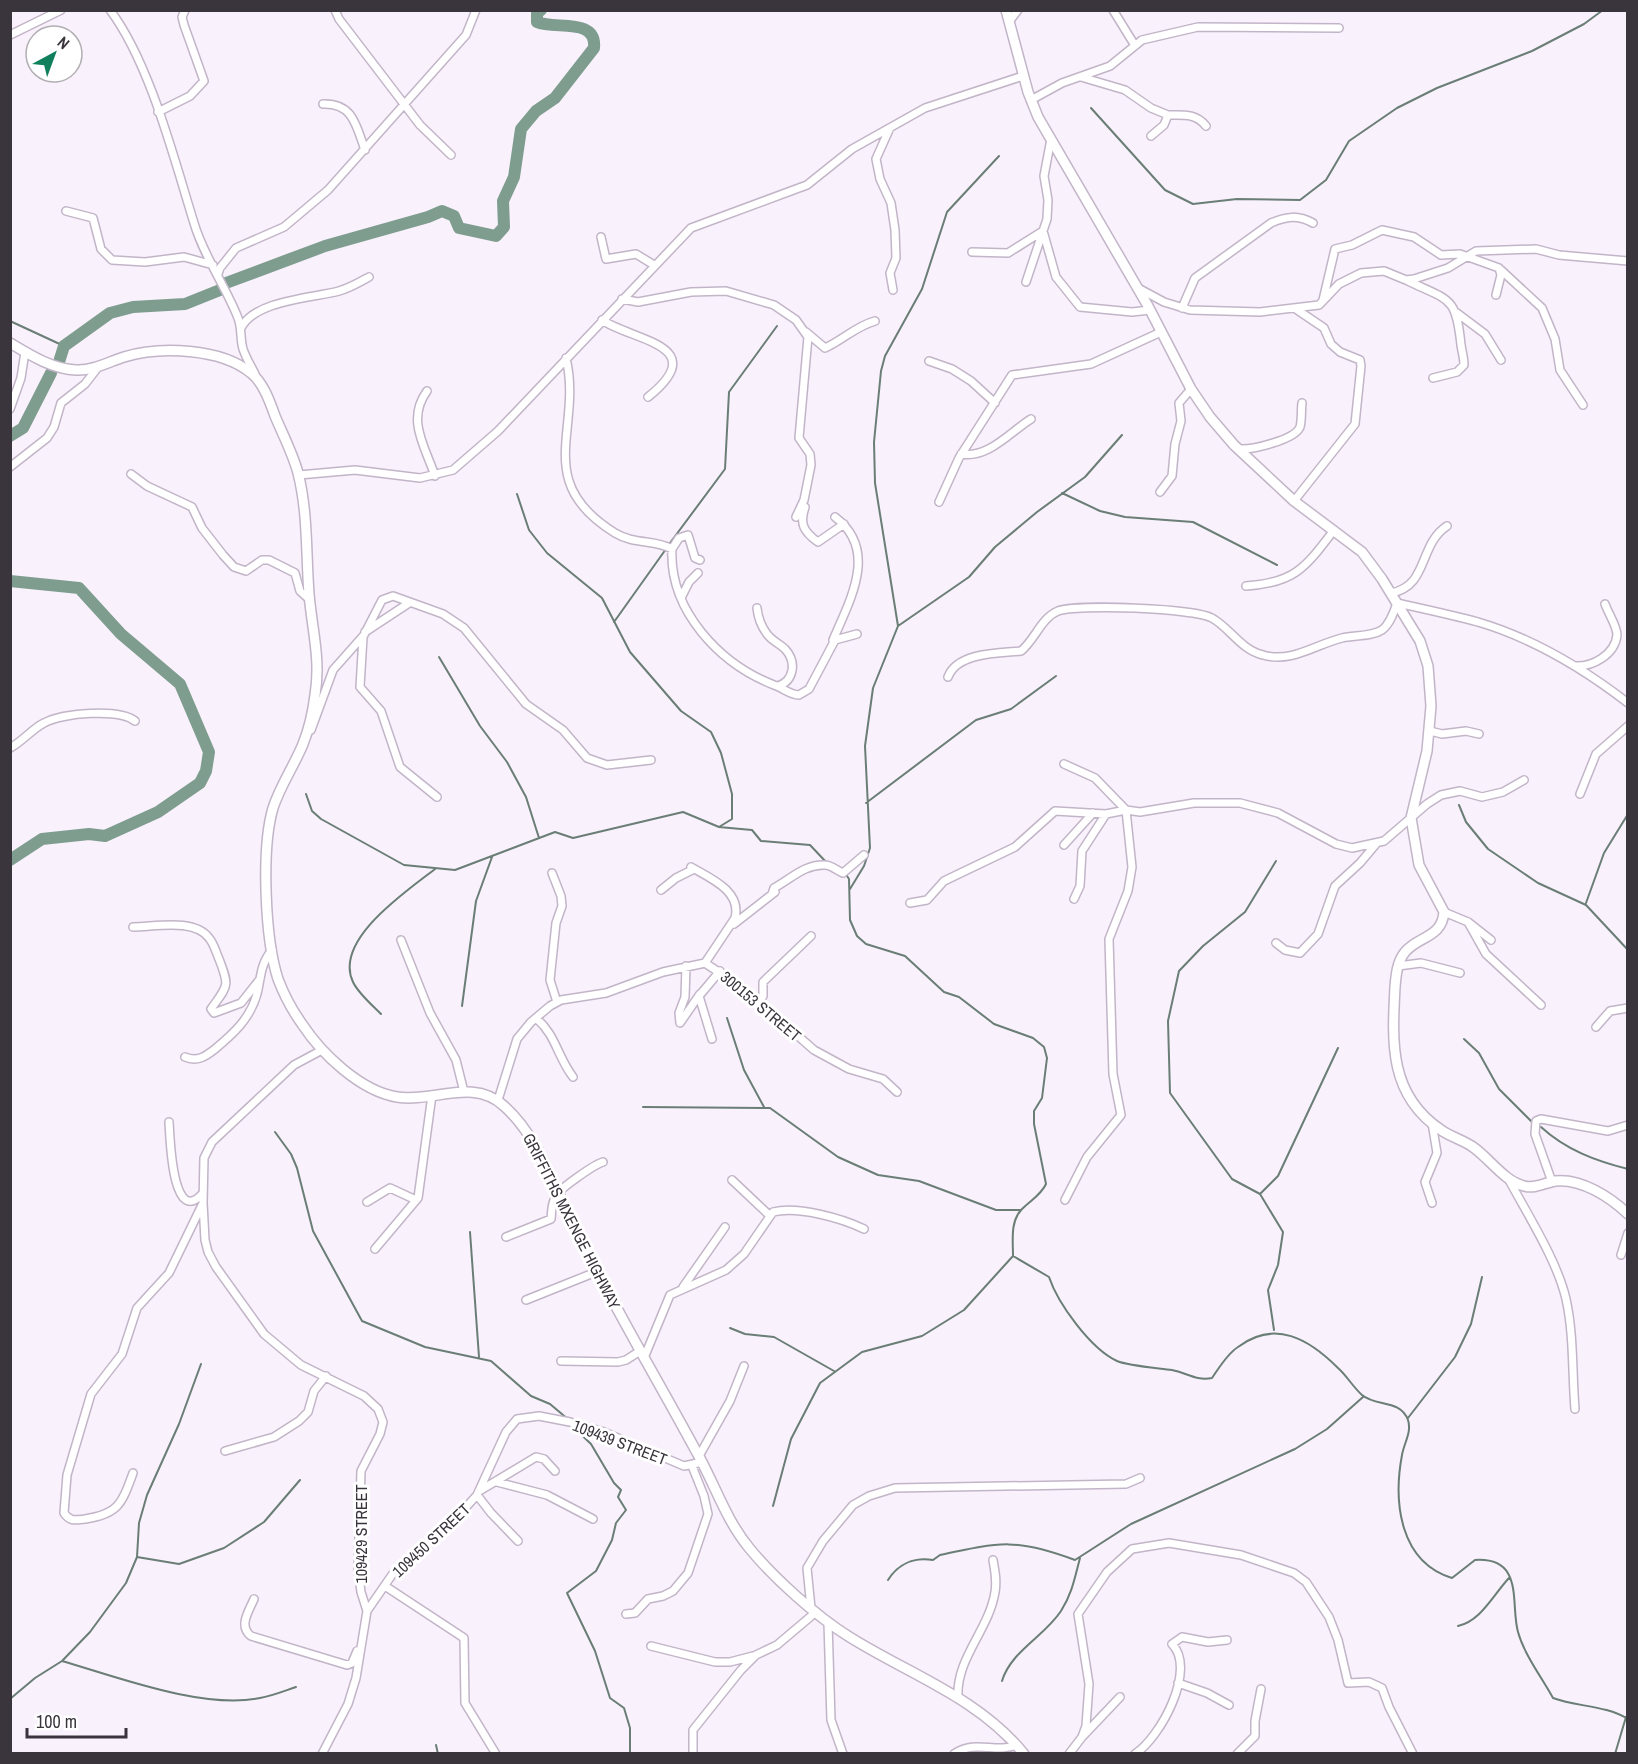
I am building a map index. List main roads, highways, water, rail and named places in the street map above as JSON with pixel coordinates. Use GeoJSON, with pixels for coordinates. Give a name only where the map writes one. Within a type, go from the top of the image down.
{"type":"FeatureCollection","features":[{"type":"Feature","properties":{"kind":"waterway"},"geometry":{"type":"LineString","coordinates":[[226,283],[325,246],[442,211],[454,216],[459,228],[496,236],[504,227],[503,201],[514,177],[521,129],[536,111],[555,98],[594,48],[593,38],[582,28],[537,22],[537,13],[541,10]]}},
{"type":"Feature","properties":{"kind":"waterway"},"geometry":{"type":"LineString","coordinates":[[1091,108],[1165,190],[1193,204],[1237,199],[1300,200],[1326,180],[1349,141],[1397,108],[1437,88],[1532,51],[1584,24],[1603,10]]}},
{"type":"Feature","properties":{"kind":"waterway"},"geometry":{"type":"LineString","coordinates":[[850,889],[864,866],[870,848],[865,746],[873,688],[898,626],[875,483],[874,442],[881,371],[885,356],[922,289],[947,212],[999,156]]}},
{"type":"Feature","properties":{"kind":"waterway"},"geometry":{"type":"LineString","coordinates":[[59,362],[64,346],[110,313],[133,307],[185,304],[220,290]]}},
{"type":"Feature","properties":{"kind":"waterway"},"geometry":{"type":"LineString","coordinates":[[10,321],[64,346]]}},
{"type":"Feature","properties":{"kind":"waterway"},"geometry":{"type":"LineString","coordinates":[[670,543],[725,469],[729,392],[777,326]]}},
{"type":"Feature","properties":{"kind":"waterway"},"geometry":{"type":"LineString","coordinates":[[10,436],[23,428],[51,373]]}},
{"type":"Feature","properties":{"kind":"waterway"},"geometry":{"type":"LineString","coordinates":[[898,626],[969,577],[995,547],[1037,512],[1085,477],[1122,435]]}},
{"type":"Feature","properties":{"kind":"waterway"},"geometry":{"type":"LineString","coordinates":[[1062,493],[1100,511],[1125,517],[1193,522],[1277,565]]}},
{"type":"Feature","properties":{"kind":"waterway"},"geometry":{"type":"LineString","coordinates":[[517,494],[529,530],[547,553],[602,598],[630,652],[681,711],[711,732],[721,753],[732,794],[732,819],[719,827]]}},
{"type":"Feature","properties":{"kind":"waterway"},"geometry":{"type":"LineString","coordinates":[[614,622],[666,549]]}},
{"type":"Feature","properties":{"kind":"waterway"},"geometry":{"type":"LineString","coordinates":[[10,581],[79,588],[121,634],[180,684],[209,752],[206,771],[200,783],[158,812],[105,836],[89,834],[42,839],[10,860]]}},
{"type":"Feature","properties":{"kind":"waterway"},"geometry":{"type":"LineString","coordinates":[[439,657],[480,726],[507,762],[526,797],[539,838]]}},
{"type":"Feature","properties":{"kind":"waterway"},"geometry":{"type":"LineString","coordinates":[[866,803],[976,720],[1011,709],[1056,676]]}},
{"type":"Feature","properties":{"kind":"waterway"},"geometry":{"type":"LineString","coordinates":[[306,794],[312,811],[321,819],[404,865],[455,870],[555,832],[573,838],[683,812],[719,827],[752,830],[761,841],[810,845],[827,863]]}},
{"type":"Feature","properties":{"kind":"waterway"},"geometry":{"type":"LineString","coordinates":[[1459,805],[1466,822],[1488,849],[1538,883],[1586,905],[1628,950]]}},
{"type":"Feature","properties":{"kind":"waterway"},"geometry":{"type":"LineString","coordinates":[[1586,903],[1604,853],[1628,814]]}},
{"type":"Feature","properties":{"kind":"waterway"},"geometry":{"type":"LineString","coordinates":[[462,1006],[476,901],[492,857]]}},
{"type":"Feature","properties":{"kind":"waterway"},"geometry":{"type":"LineString","coordinates":[[1274,1330],[1268,1290],[1278,1265],[1283,1232],[1260,1194],[1232,1179],[1170,1093],[1168,1021],[1179,971],[1203,946],[1245,912],[1276,861]]}},
{"type":"Feature","properties":{"kind":"waterway"},"geometry":{"type":"LineString","coordinates":[[381,1014],[353,982],[350,966],[353,950],[363,934],[391,903],[435,869]]}},
{"type":"Feature","properties":{"kind":"waterway"},"geometry":{"type":"LineString","coordinates":[[845,873],[849,879],[850,920],[857,936],[866,944],[905,956],[944,992],[959,997],[994,1024],[1033,1038],[1044,1047],[1047,1058],[1042,1098],[1034,1111],[1034,1124],[1046,1184],[1018,1214],[1013,1231],[1013,1256],[1049,1277],[1060,1300],[1086,1336],[1107,1355],[1122,1363],[1172,1370],[1201,1378],[1212,1378],[1234,1350],[1265,1334],[1291,1336],[1315,1349],[1341,1371],[1362,1395],[1368,1399],[1394,1406],[1404,1413],[1408,1420],[1408,1433],[1399,1473],[1400,1511],[1411,1545],[1421,1559],[1435,1570],[1452,1578],[1475,1560],[1491,1561],[1502,1566],[1512,1584],[1516,1621],[1521,1640],[1553,1698],[1610,1711],[1628,1719]]}},
{"type":"Feature","properties":{"kind":"waterway"},"geometry":{"type":"LineString","coordinates":[[727,1018],[744,1070],[764,1107]]}},
{"type":"Feature","properties":{"kind":"waterway"},"geometry":{"type":"LineString","coordinates":[[1464,1039],[1479,1053],[1499,1089],[1532,1122]]}},
{"type":"Feature","properties":{"kind":"waterway"},"geometry":{"type":"LineString","coordinates":[[1261,1193],[1278,1176],[1338,1048]]}},
{"type":"Feature","properties":{"kind":"waterway"},"geometry":{"type":"LineString","coordinates":[[643,1107],[770,1108],[838,1157],[878,1175],[919,1181],[996,1210],[1020,1210]]}},
{"type":"Feature","properties":{"kind":"waterway"},"geometry":{"type":"LineString","coordinates":[[1541,1127],[1582,1154],[1628,1169]]}},
{"type":"Feature","properties":{"kind":"waterway"},"geometry":{"type":"LineString","coordinates":[[275,1132],[291,1154],[297,1168],[313,1231],[362,1321],[425,1347],[491,1361],[531,1396],[550,1404],[569,1420]]}},
{"type":"Feature","properties":{"kind":"waterway"},"geometry":{"type":"LineString","coordinates":[[470,1232],[479,1357]]}},
{"type":"Feature","properties":{"kind":"waterway"},"geometry":{"type":"LineString","coordinates":[[773,1506],[791,1439],[820,1383],[862,1352],[922,1336],[964,1310],[1013,1256]]}},
{"type":"Feature","properties":{"kind":"waterway"},"geometry":{"type":"LineString","coordinates":[[1408,1418],[1455,1357],[1471,1324],[1482,1277]]}},
{"type":"Feature","properties":{"kind":"waterway"},"geometry":{"type":"LineString","coordinates":[[730,1328],[745,1334],[774,1337],[834,1371]]}},
{"type":"Feature","properties":{"kind":"waterway"},"geometry":{"type":"LineString","coordinates":[[10,1699],[35,1678],[62,1661],[90,1632],[126,1583],[137,1557],[139,1523],[147,1495],[179,1424],[201,1364]]}},
{"type":"Feature","properties":{"kind":"waterway"},"geometry":{"type":"LineString","coordinates":[[888,1580],[902,1566],[913,1561],[933,1560],[940,1555],[994,1545],[1022,1545],[1075,1560],[1131,1524],[1295,1449],[1327,1429],[1363,1397]]}},
{"type":"Feature","properties":{"kind":"waterway"},"geometry":{"type":"LineString","coordinates":[[571,1425],[591,1444],[614,1483],[621,1490],[618,1497],[626,1510],[616,1523],[612,1540],[596,1571],[567,1593],[595,1651],[610,1698],[624,1708],[630,1728],[630,1754]]}},
{"type":"Feature","properties":{"kind":"waterway"},"geometry":{"type":"LineString","coordinates":[[137,1557],[179,1564],[224,1548],[264,1522],[300,1480]]}},
{"type":"Feature","properties":{"kind":"waterway"},"geometry":{"type":"LineString","coordinates":[[1002,1681],[1013,1661],[1046,1629],[1065,1605],[1080,1558]]}},
{"type":"Feature","properties":{"kind":"waterway"},"geometry":{"type":"LineString","coordinates":[[1458,1626],[1480,1613],[1509,1578]]}},
{"type":"Feature","properties":{"kind":"waterway"},"geometry":{"type":"LineString","coordinates":[[62,1661],[161,1690],[213,1700],[238,1701],[260,1698],[296,1687]]}},
{"type":"Feature","properties":{"kind":"waterway"},"geometry":{"type":"LineString","coordinates":[[1615,1754],[1626,1717]]}},
{"type":"Feature","properties":{"kind":"waterway"},"geometry":{"type":"LineString","coordinates":[[436,1745],[438,1754]]}}]}
